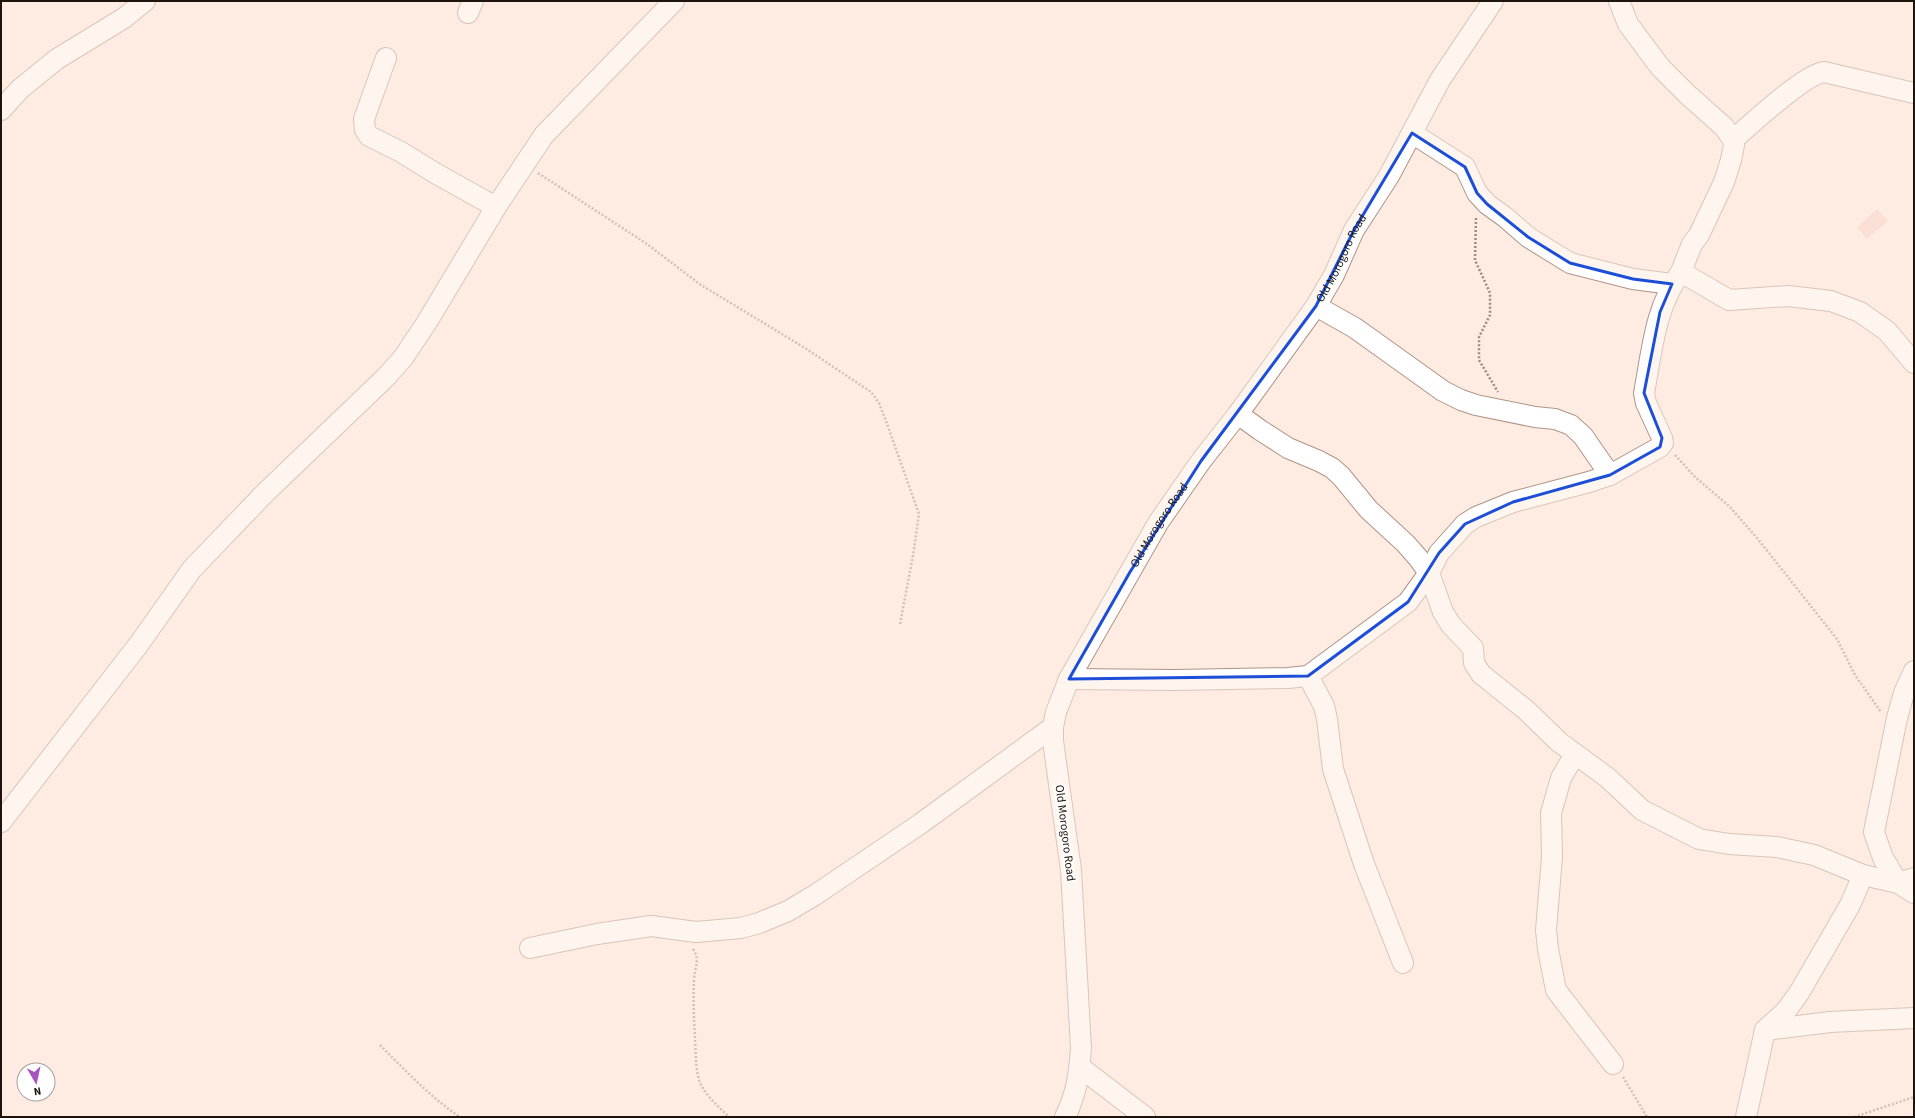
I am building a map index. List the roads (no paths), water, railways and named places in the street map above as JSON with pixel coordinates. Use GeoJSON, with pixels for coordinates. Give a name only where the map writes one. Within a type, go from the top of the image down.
{"type":"FeatureCollection","features":[{"type":"Feature","properties":{"kind":"street"},"geometry":{"type":"LineString","coordinates":[[1,110],[20,89],[57,59],[124,18],[145,1]]}},
{"type":"Feature","properties":{"kind":"street"},"geometry":{"type":"LineString","coordinates":[[1,822],[139,644],[192,569],[266,492],[385,378],[403,358],[427,322],[496,207],[544,135],[674,1]]}},
{"type":"Feature","properties":{"kind":"street","name":"Old Morogoro Road"},"geometry":{"type":"LineString","coordinates":[[1065,1117],[1074,1098],[1080,1068],[1081,1048],[1071,870],[1053,727],[1056,712],[1069,679],[1158,523],[1201,461],[1238,414],[1316,306],[1334,275],[1354,230],[1381,189],[1440,80],[1493,1]]}},
{"type":"Feature","properties":{"kind":"street"},"geometry":{"type":"LineString","coordinates":[[1069,679],[1174,680],[1288,678],[1308,676],[1408,602],[1429,573],[1439,553],[1465,524],[1476,517],[1513,502],[1610,475],[1655,451],[1663,443],[1646,403],[1644,393],[1660,312],[1724,182],[1734,145],[1733,140],[1724,127],[1687,94],[1660,66],[1628,24],[1619,1]]}},
{"type":"Feature","properties":{"kind":"street"},"geometry":{"type":"LineString","coordinates":[[386,58],[372,101],[364,119],[365,130],[369,136],[401,152],[496,207]]}},
{"type":"Feature","properties":{"kind":"street"},"geometry":{"type":"LineString","coordinates":[[1733,140],[1817,72],[1824,72],[1914,93]]}},
{"type":"Feature","properties":{"kind":"street"},"geometry":{"type":"LineString","coordinates":[[1412,133],[1465,167],[1477,193],[1487,204],[1528,237],[1570,263],[1633,279],[1677,278],[1729,300],[1749,300],[1788,296],[1831,301],[1860,312],[1887,331],[1914,363]]}},
{"type":"Feature","properties":{"kind":"street"},"geometry":{"type":"LineString","coordinates":[[1316,306],[1355,328],[1443,391],[1476,405],[1535,417],[1555,419],[1571,425],[1583,436],[1610,475]]}},
{"type":"Feature","properties":{"kind":"street"},"geometry":{"type":"LineString","coordinates":[[1238,414],[1288,448],[1332,468],[1341,476],[1369,510],[1406,544],[1429,573],[1437,598],[1450,625],[1473,648],[1476,668],[1575,754],[1608,778],[1642,810],[1699,839],[1728,844],[1777,847],[1814,855],[1863,875],[1909,885]]}},
{"type":"Feature","properties":{"kind":"street"},"geometry":{"type":"LineString","coordinates":[[1909,885],[1883,858],[1874,832],[1894,731],[1904,693],[1914,671]]}},
{"type":"Feature","properties":{"kind":"street"},"geometry":{"type":"LineString","coordinates":[[1308,676],[1324,706],[1327,718],[1330,758],[1333,769],[1364,864],[1402,963]]}},
{"type":"Feature","properties":{"kind":"street"},"geometry":{"type":"LineString","coordinates":[[530,948],[651,926],[696,932],[741,928],[759,923],[788,911],[908,832],[1053,727]]}},
{"type":"Feature","properties":{"kind":"street"},"geometry":{"type":"LineString","coordinates":[[1575,754],[1561,778],[1551,813],[1552,857],[1546,917],[1548,949],[1556,990],[1613,1064]]}},
{"type":"Feature","properties":{"kind":"street"},"geometry":{"type":"LineString","coordinates":[[1746,1117],[1765,1030],[1785,1012],[1799,993],[1850,905],[1863,875]]}},
{"type":"Feature","properties":{"kind":"street"},"geometry":{"type":"LineString","coordinates":[[1765,1030],[1830,1022],[1914,1018]]}},
{"type":"Feature","properties":{"kind":"street"},"geometry":{"type":"LineString","coordinates":[[1080,1068],[1145,1117]]}}]}
